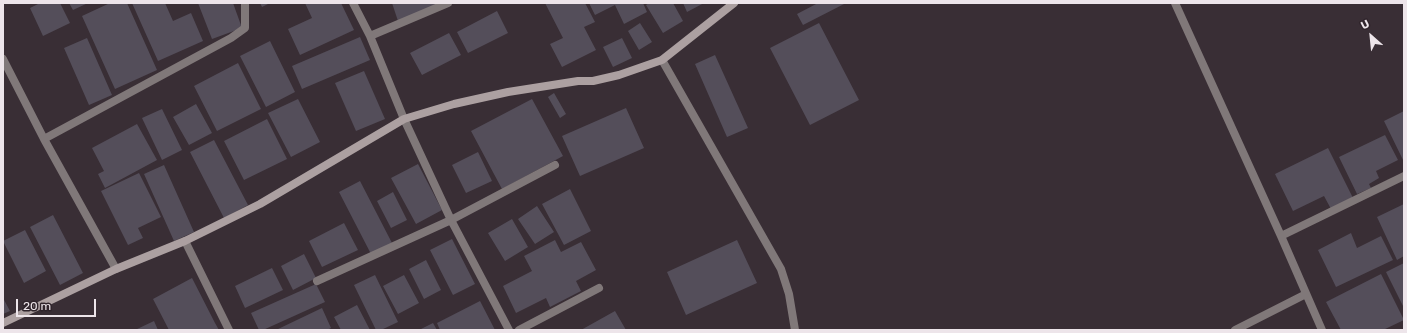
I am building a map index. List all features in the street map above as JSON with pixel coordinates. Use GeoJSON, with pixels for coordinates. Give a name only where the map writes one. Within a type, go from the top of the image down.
{"type":"FeatureCollection","features":[{"type":"Feature","properties":{"kind":"street"},"geometry":{"type":"LineString","coordinates":[[44,139],[231,38],[245,28],[245,3]]}},
{"type":"Feature","properties":{"kind":"street"},"geometry":{"type":"LineString","coordinates":[[353,3],[370,36],[404,119],[451,220],[509,330]]}},
{"type":"Feature","properties":{"kind":"street"},"geometry":{"type":"LineString","coordinates":[[370,36],[448,3]]}},
{"type":"Feature","properties":{"kind":"street"},"geometry":{"type":"LineString","coordinates":[[3,323],[116,269],[184,242],[260,204],[404,119],[454,104],[508,92],[608,78],[662,60],[734,3]]}},
{"type":"Feature","properties":{"kind":"street"},"geometry":{"type":"LineString","coordinates":[[1175,3],[1322,330]]}},
{"type":"Feature","properties":{"kind":"street"},"geometry":{"type":"LineString","coordinates":[[3,59],[44,139],[116,269]]}},
{"type":"Feature","properties":{"kind":"street"},"geometry":{"type":"LineString","coordinates":[[662,60],[782,269],[789,294],[795,330]]}},
{"type":"Feature","properties":{"kind":"street"},"geometry":{"type":"LineString","coordinates":[[317,281],[451,220],[555,165]]}},
{"type":"Feature","properties":{"kind":"street"},"geometry":{"type":"LineString","coordinates":[[1281,236],[1404,176]]}},
{"type":"Feature","properties":{"kind":"street"},"geometry":{"type":"LineString","coordinates":[[184,242],[229,330]]}},
{"type":"Feature","properties":{"kind":"street"},"geometry":{"type":"LineString","coordinates":[[519,330],[599,288]]}},
{"type":"Feature","properties":{"kind":"street"},"geometry":{"type":"LineString","coordinates":[[1235,330],[1306,294]]}},
{"type":"Feature","properties":{"kind":"building"},"geometry":{"type":"Polygon","coordinates":[[[40,3],[60,3],[70,23],[43,36],[30,8],[40,3]]]}},
{"type":"Feature","properties":{"kind":"building"},"geometry":{"type":"Polygon","coordinates":[[[69,3],[88,3],[73,10],[69,3]]]}},
{"type":"Feature","properties":{"kind":"building"},"geometry":{"type":"Polygon","coordinates":[[[110,3],[127,3],[157,70],[115,89],[82,16],[110,3]]]}},
{"type":"Feature","properties":{"kind":"building"},"geometry":{"type":"Polygon","coordinates":[[[132,3],[165,3],[173,21],[191,13],[203,41],[158,61],[132,3]]]}},
{"type":"Feature","properties":{"kind":"building"},"geometry":{"type":"Polygon","coordinates":[[[198,3],[233,3],[242,28],[212,39],[198,3]]]}},
{"type":"Feature","properties":{"kind":"building"},"geometry":{"type":"Polygon","coordinates":[[[260,3],[270,3],[262,7],[260,3]]]}},
{"type":"Feature","properties":{"kind":"building"},"geometry":{"type":"Polygon","coordinates":[[[305,3],[341,3],[354,30],[300,55],[288,29],[312,18],[305,3]]]}},
{"type":"Feature","properties":{"kind":"building"},"geometry":{"type":"Polygon","coordinates":[[[392,3],[441,3],[398,21],[392,3]]]}},
{"type":"Feature","properties":{"kind":"building"},"geometry":{"type":"Polygon","coordinates":[[[545,3],[585,3],[595,22],[584,27],[596,50],[562,67],[550,44],[563,38],[545,3]]]}},
{"type":"Feature","properties":{"kind":"building"},"geometry":{"type":"Polygon","coordinates":[[[589,3],[643,3],[647,12],[624,24],[615,5],[595,15],[589,3]]]}},
{"type":"Feature","properties":{"kind":"building"},"geometry":{"type":"Polygon","coordinates":[[[649,3],[673,3],[683,21],[663,33],[646,5],[649,3]]]}},
{"type":"Feature","properties":{"kind":"building"},"geometry":{"type":"Polygon","coordinates":[[[683,3],[704,3],[687,12],[683,3]]]}},
{"type":"Feature","properties":{"kind":"building"},"geometry":{"type":"Polygon","coordinates":[[[818,3],[846,3],[803,25],[797,14],[818,3]]]}},
{"type":"Feature","properties":{"kind":"building"},"geometry":{"type":"Polygon","coordinates":[[[497,11],[508,33],[468,53],[457,32],[497,11]]]}},
{"type":"Feature","properties":{"kind":"building"},"geometry":{"type":"Polygon","coordinates":[[[640,23],[652,42],[639,50],[628,31],[640,23]]]}},
{"type":"Feature","properties":{"kind":"building"},"geometry":{"type":"Polygon","coordinates":[[[819,23],[859,100],[810,125],[770,48],[819,23]]]}},
{"type":"Feature","properties":{"kind":"building"},"geometry":{"type":"Polygon","coordinates":[[[449,33],[461,55],[422,75],[410,53],[449,33]]]}},
{"type":"Feature","properties":{"kind":"building"},"geometry":{"type":"Polygon","coordinates":[[[360,37],[370,60],[302,89],[292,66],[360,37]]]}},
{"type":"Feature","properties":{"kind":"building"},"geometry":{"type":"Polygon","coordinates":[[[87,38],[112,95],[89,105],[64,48],[87,38]]]}},
{"type":"Feature","properties":{"kind":"building"},"geometry":{"type":"Polygon","coordinates":[[[622,38],[632,58],[613,67],[603,47],[622,38]]]}},
{"type":"Feature","properties":{"kind":"building"},"geometry":{"type":"Polygon","coordinates":[[[270,41],[295,92],[266,107],[240,56],[270,41]]]}},
{"type":"Feature","properties":{"kind":"building"},"geometry":{"type":"Polygon","coordinates":[[[715,55],[748,128],[727,137],[695,64],[715,55]]]}},
{"type":"Feature","properties":{"kind":"building"},"geometry":{"type":"Polygon","coordinates":[[[238,63],[261,109],[217,131],[194,86],[238,63]]]}},
{"type":"Feature","properties":{"kind":"building"},"geometry":{"type":"Polygon","coordinates":[[[364,71],[385,119],[356,131],[335,83],[364,71]]]}},
{"type":"Feature","properties":{"kind":"building"},"geometry":{"type":"Polygon","coordinates":[[[554,93],[566,114],[560,118],[548,97],[554,93]]]}},
{"type":"Feature","properties":{"kind":"building"},"geometry":{"type":"Polygon","coordinates":[[[298,99],[320,142],[291,157],[268,113],[298,99]]]}},
{"type":"Feature","properties":{"kind":"building"},"geometry":{"type":"Polygon","coordinates":[[[532,99],[563,156],[502,189],[471,131],[532,99]]]}},
{"type":"Feature","properties":{"kind":"building"},"geometry":{"type":"Polygon","coordinates":[[[196,104],[212,133],[189,145],[173,117],[196,104]]]}},
{"type":"Feature","properties":{"kind":"building"},"geometry":{"type":"Polygon","coordinates":[[[626,108],[644,148],[580,176],[562,136],[626,108]]]}},
{"type":"Feature","properties":{"kind":"building"},"geometry":{"type":"Polygon","coordinates":[[[162,109],[182,150],[162,160],[142,118],[162,109]]]}},
{"type":"Feature","properties":{"kind":"building"},"geometry":{"type":"Polygon","coordinates":[[[1404,111],[1404,162],[1384,121],[1404,111]]]}},
{"type":"Feature","properties":{"kind":"building"},"geometry":{"type":"Polygon","coordinates":[[[267,119],[287,159],[244,180],[224,141],[267,119]]]}},
{"type":"Feature","properties":{"kind":"building"},"geometry":{"type":"Polygon","coordinates":[[[137,124],[157,160],[105,188],[98,174],[104,171],[92,148],[137,124]]]}},
{"type":"Feature","properties":{"kind":"building"},"geometry":{"type":"Polygon","coordinates":[[[1385,135],[1398,160],[1376,171],[1379,178],[1369,184],[1371,188],[1357,194],[1339,157],[1385,135]]]}},
{"type":"Feature","properties":{"kind":"building"},"geometry":{"type":"Polygon","coordinates":[[[214,140],[248,205],[224,218],[190,152],[214,140]]]}},
{"type":"Feature","properties":{"kind":"building"},"geometry":{"type":"Polygon","coordinates":[[[1328,148],[1353,198],[1331,209],[1324,196],[1293,211],[1275,174],[1328,148]]]}},
{"type":"Feature","properties":{"kind":"building"},"geometry":{"type":"Polygon","coordinates":[[[478,152],[492,181],[466,193],[452,165],[478,152]]]}},
{"type":"Feature","properties":{"kind":"building"},"geometry":{"type":"Polygon","coordinates":[[[418,164],[442,210],[416,224],[391,178],[418,164]]]}},
{"type":"Feature","properties":{"kind":"building"},"geometry":{"type":"Polygon","coordinates":[[[164,165],[194,232],[174,241],[144,174],[164,165]]]}},
{"type":"Feature","properties":{"kind":"building"},"geometry":{"type":"Polygon","coordinates":[[[139,173],[161,217],[138,228],[143,238],[128,245],[101,191],[139,173]]]}},
{"type":"Feature","properties":{"kind":"building"},"geometry":{"type":"Polygon","coordinates":[[[360,181],[392,243],[371,254],[339,192],[360,181]]]}},
{"type":"Feature","properties":{"kind":"building"},"geometry":{"type":"Polygon","coordinates":[[[570,189],[591,231],[564,245],[542,204],[570,189]]]}},
{"type":"Feature","properties":{"kind":"building"},"geometry":{"type":"Polygon","coordinates":[[[393,192],[407,220],[391,228],[377,201],[393,192]]]}},
{"type":"Feature","properties":{"kind":"building"},"geometry":{"type":"Polygon","coordinates":[[[1404,204],[1404,256],[1397,260],[1377,217],[1404,204]]]}},
{"type":"Feature","properties":{"kind":"building"},"geometry":{"type":"Polygon","coordinates":[[[537,206],[554,232],[535,244],[518,219],[537,206]]]}},
{"type":"Feature","properties":{"kind":"building"},"geometry":{"type":"Polygon","coordinates":[[[53,215],[83,273],[60,285],[30,227],[53,215]]]}},
{"type":"Feature","properties":{"kind":"building"},"geometry":{"type":"Polygon","coordinates":[[[512,219],[528,247],[505,261],[488,233],[512,219]]]}},
{"type":"Feature","properties":{"kind":"building"},"geometry":{"type":"Polygon","coordinates":[[[344,223],[358,250],[322,267],[309,241],[344,223]]]}},
{"type":"Feature","properties":{"kind":"building"},"geometry":{"type":"Polygon","coordinates":[[[25,230],[46,271],[24,283],[3,241],[25,230]]]}},
{"type":"Feature","properties":{"kind":"building"},"geometry":{"type":"Polygon","coordinates":[[[1351,233],[1357,248],[1381,236],[1393,260],[1336,287],[1318,250],[1351,233]]]}},
{"type":"Feature","properties":{"kind":"building"},"geometry":{"type":"Polygon","coordinates":[[[452,239],[475,284],[453,295],[430,250],[452,239]]]}},
{"type":"Feature","properties":{"kind":"building"},"geometry":{"type":"Polygon","coordinates":[[[555,240],[561,252],[581,242],[596,270],[576,281],[581,291],[550,307],[546,298],[516,313],[503,286],[532,271],[524,256],[555,240]]]}},
{"type":"Feature","properties":{"kind":"building"},"geometry":{"type":"Polygon","coordinates":[[[737,240],[757,283],[686,315],[667,272],[737,240]]]}},
{"type":"Feature","properties":{"kind":"building"},"geometry":{"type":"Polygon","coordinates":[[[304,254],[316,278],[293,290],[281,266],[304,254]]]}},
{"type":"Feature","properties":{"kind":"building"},"geometry":{"type":"Polygon","coordinates":[[[426,260],[441,290],[424,299],[409,269],[426,260]]]}},
{"type":"Feature","properties":{"kind":"building"},"geometry":{"type":"Polygon","coordinates":[[[1404,263],[1404,308],[1386,272],[1404,263]]]}},
{"type":"Feature","properties":{"kind":"building"},"geometry":{"type":"Polygon","coordinates":[[[272,268],[283,290],[245,308],[235,286],[272,268]]]}},
{"type":"Feature","properties":{"kind":"building"},"geometry":{"type":"Polygon","coordinates":[[[1381,274],[1404,320],[1383,330],[1341,330],[1326,302],[1381,274]]]}},
{"type":"Feature","properties":{"kind":"building"},"geometry":{"type":"Polygon","coordinates":[[[375,275],[398,322],[381,330],[376,330],[354,285],[375,275]]]}},
{"type":"Feature","properties":{"kind":"building"},"geometry":{"type":"Polygon","coordinates":[[[404,275],[419,303],[398,314],[383,286],[404,275]]]}},
{"type":"Feature","properties":{"kind":"building"},"geometry":{"type":"Polygon","coordinates":[[[192,278],[219,330],[169,330],[153,299],[192,278]]]}},
{"type":"Feature","properties":{"kind":"building"},"geometry":{"type":"Polygon","coordinates":[[[316,284],[325,302],[263,330],[259,330],[251,313],[316,284]]]}},
{"type":"Feature","properties":{"kind":"building"},"geometry":{"type":"Polygon","coordinates":[[[3,298],[10,311],[3,314],[3,298]]]}},
{"type":"Feature","properties":{"kind":"building"},"geometry":{"type":"Polygon","coordinates":[[[480,301],[495,330],[440,330],[437,323],[480,301]]]}},
{"type":"Feature","properties":{"kind":"building"},"geometry":{"type":"Polygon","coordinates":[[[357,305],[370,330],[341,330],[334,317],[357,305]]]}},
{"type":"Feature","properties":{"kind":"building"},"geometry":{"type":"Polygon","coordinates":[[[322,308],[331,328],[327,330],[276,330],[322,308]]]}},
{"type":"Feature","properties":{"kind":"building"},"geometry":{"type":"Polygon","coordinates":[[[615,311],[626,330],[581,330],[615,311]]]}},
{"type":"Feature","properties":{"kind":"building"},"geometry":{"type":"Polygon","coordinates":[[[154,321],[158,330],[135,330],[154,321]]]}},
{"type":"Feature","properties":{"kind":"building"},"geometry":{"type":"Polygon","coordinates":[[[433,323],[437,330],[419,330],[433,323]]]}}]}
